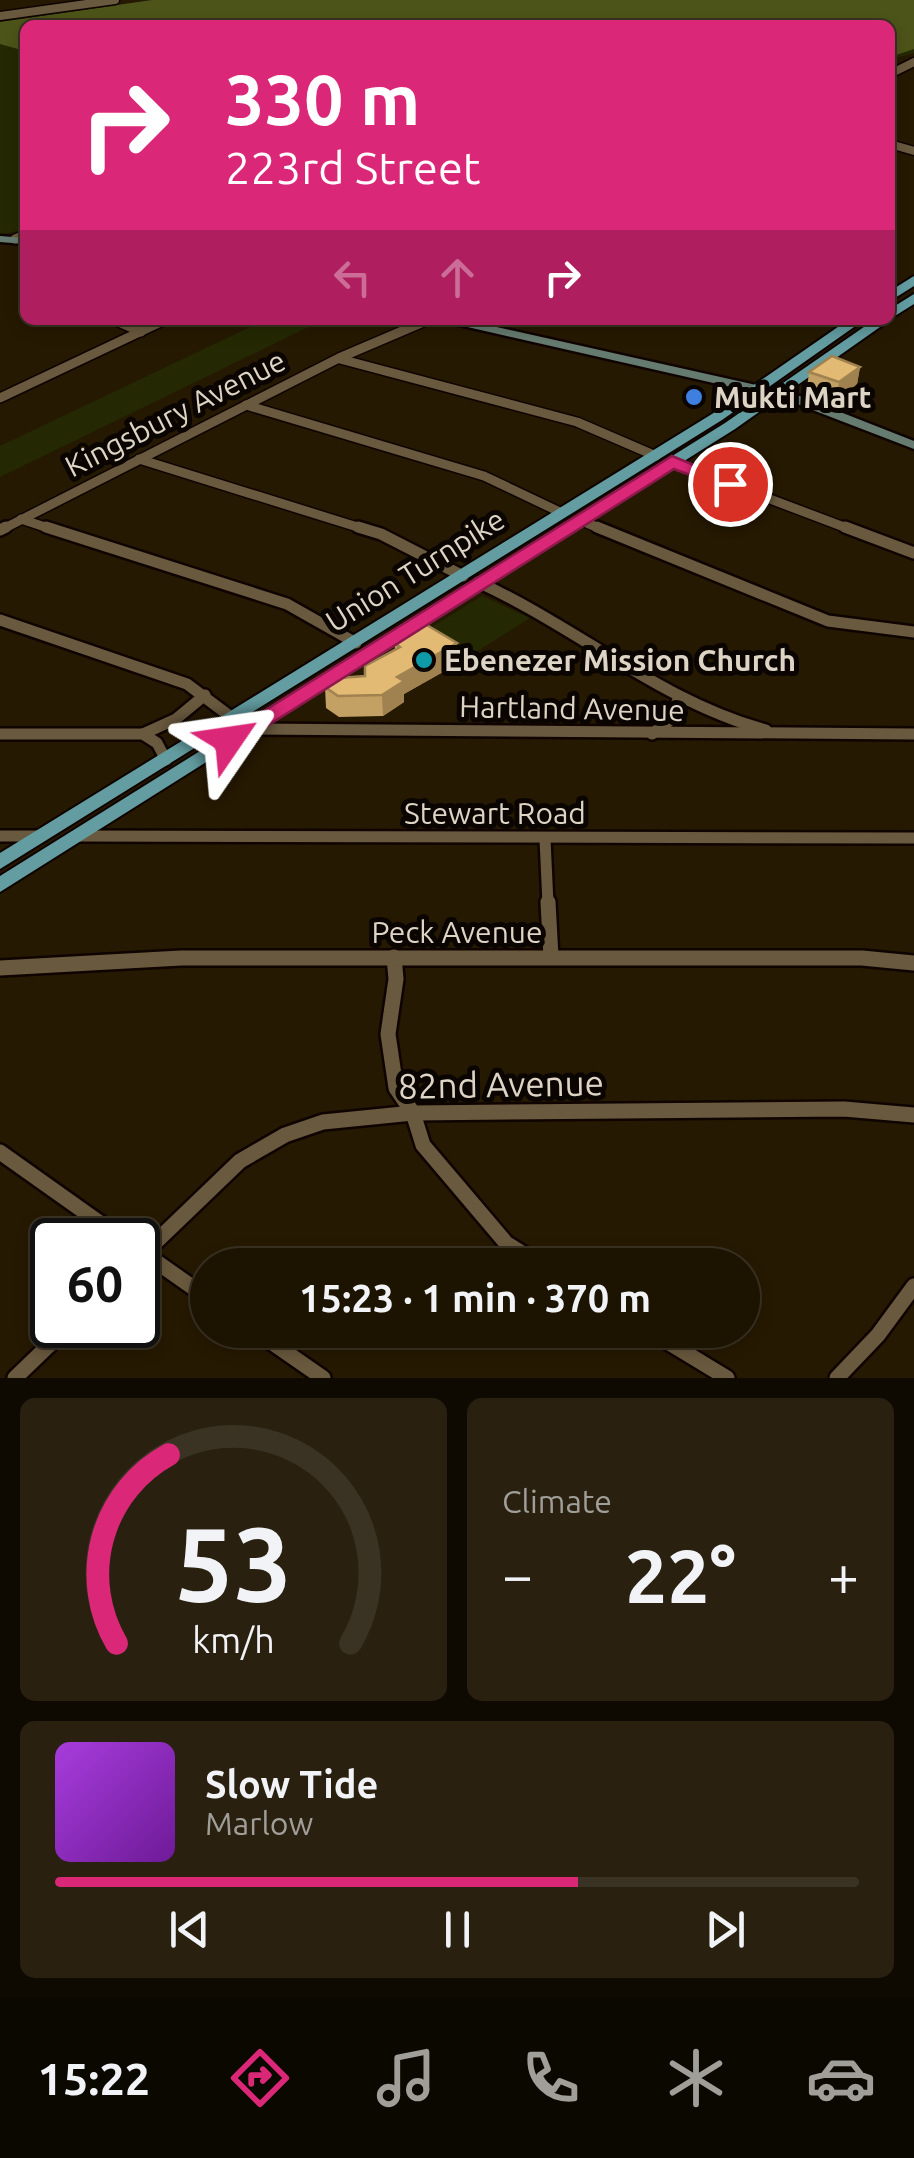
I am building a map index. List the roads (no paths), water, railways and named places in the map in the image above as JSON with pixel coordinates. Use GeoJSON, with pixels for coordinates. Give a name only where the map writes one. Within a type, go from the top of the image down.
{"type":"FeatureCollection","features":[{"type":"Feature","properties":{"kind":"main road"},"geometry":{"type":"LineString","coordinates":[[472,325],[778,394],[914,445]]}},
{"type":"Feature","properties":{"kind":"main road","name":"Union Turnpike"},"geometry":{"type":"LineString","coordinates":[[0,884],[76,836],[356,642],[580,520],[850,325]]}},
{"type":"Feature","properties":{"kind":"main road","name":"Union Turnpike"},"geometry":{"type":"LineString","coordinates":[[0,862],[166,760],[240,724],[470,579],[562,513],[778,394],[875,325]]}},
{"type":"Feature","properties":{"kind":"street"},"geometry":{"type":"LineString","coordinates":[[0,16],[115,0]]}},
{"type":"Feature","properties":{"kind":"street"},"geometry":{"type":"LineString","coordinates":[[0,8],[18,13]]}},
{"type":"Feature","properties":{"kind":"street"},"geometry":{"type":"LineString","coordinates":[[125,325],[140,332]]}},
{"type":"Feature","properties":{"kind":"street"},"geometry":{"type":"LineString","coordinates":[[0,398],[154,325]]}},
{"type":"Feature","properties":{"kind":"street","name":"Kingsbury Avenue"},"geometry":{"type":"LineString","coordinates":[[0,530],[339,358],[416,325]]}},
{"type":"Feature","properties":{"kind":"street"},"geometry":{"type":"LineString","coordinates":[[339,358],[577,422],[914,553]]}},
{"type":"Feature","properties":{"kind":"street"},"geometry":{"type":"LineString","coordinates":[[246,406],[468,470],[562,513]]}},
{"type":"Feature","properties":{"kind":"street"},"geometry":{"type":"LineString","coordinates":[[140,460],[381,534],[558,622],[678,699],[720,717],[788,734]]}},
{"type":"Feature","properties":{"kind":"street"},"geometry":{"type":"LineString","coordinates":[[21,519],[288,604],[356,642]]}},
{"type":"Feature","properties":{"kind":"street"},"geometry":{"type":"LineString","coordinates":[[580,520],[828,621],[914,632]]}},
{"type":"Feature","properties":{"kind":"street"},"geometry":{"type":"LineString","coordinates":[[0,620],[186,684],[240,724]]}},
{"type":"Feature","properties":{"kind":"street"},"geometry":{"type":"LineString","coordinates":[[0,734],[144,734],[176,718],[205,695]]}},
{"type":"Feature","properties":{"kind":"street"},"geometry":{"type":"LineString","coordinates":[[652,734],[672,719],[678,699]]}},
{"type":"Feature","properties":{"kind":"street","name":"Hartland Avenue"},"geometry":{"type":"LineString","coordinates":[[240,724],[652,734],[914,734]]}},
{"type":"Feature","properties":{"kind":"street"},"geometry":{"type":"LineString","coordinates":[[144,734],[157,743],[166,760]]}},
{"type":"Feature","properties":{"kind":"street"},"geometry":{"type":"LineString","coordinates":[[0,836],[43,836]]}},
{"type":"Feature","properties":{"kind":"street","name":"Stewart Road"},"geometry":{"type":"LineString","coordinates":[[76,836],[914,838]]}},
{"type":"Feature","properties":{"kind":"street"},"geometry":{"type":"LineString","coordinates":[[545,839],[551,957]]}},
{"type":"Feature","properties":{"kind":"street"},"geometry":{"type":"LineString","coordinates":[[394,957],[396,980],[388,1034],[396,1088],[413,1113],[423,1144],[514,1248]]}},
{"type":"Feature","properties":{"kind":"street","name":"Peck Avenue"},"geometry":{"type":"LineString","coordinates":[[0,968],[181,958],[862,958],[914,963]]}},
{"type":"Feature","properties":{"kind":"street","name":"82nd Avenue"},"geometry":{"type":"LineString","coordinates":[[160,1235],[240,1161],[284,1135],[323,1122],[413,1113],[844,1109],[914,1115]]}},
{"type":"Feature","properties":{"kind":"street"},"geometry":{"type":"LineString","coordinates":[[0,1152],[93,1218]]}},
{"type":"Feature","properties":{"kind":"street"},"geometry":{"type":"LineString","coordinates":[[160,1267],[190,1287]]}},
{"type":"Feature","properties":{"kind":"street"},"geometry":{"type":"LineString","coordinates":[[837,1378],[878,1336],[914,1286]]}},
{"type":"Feature","properties":{"kind":"street"},"geometry":{"type":"LineString","coordinates":[[16,1378],[47,1348]]}},
{"type":"Feature","properties":{"kind":"street"},"geometry":{"type":"LineString","coordinates":[[280,1348],[324,1378]]}},
{"type":"Feature","properties":{"kind":"street"},"geometry":{"type":"LineString","coordinates":[[678,1348],[727,1378]]}},
{"type":"Feature","properties":{"kind":"place","name":"Mukti Mart"},"geometry":{"type":"Point","coordinates":[694,397]}},
{"type":"Feature","properties":{"kind":"place","name":"Ebenezer Mission Church"},"geometry":{"type":"Point","coordinates":[424,660]}}]}
